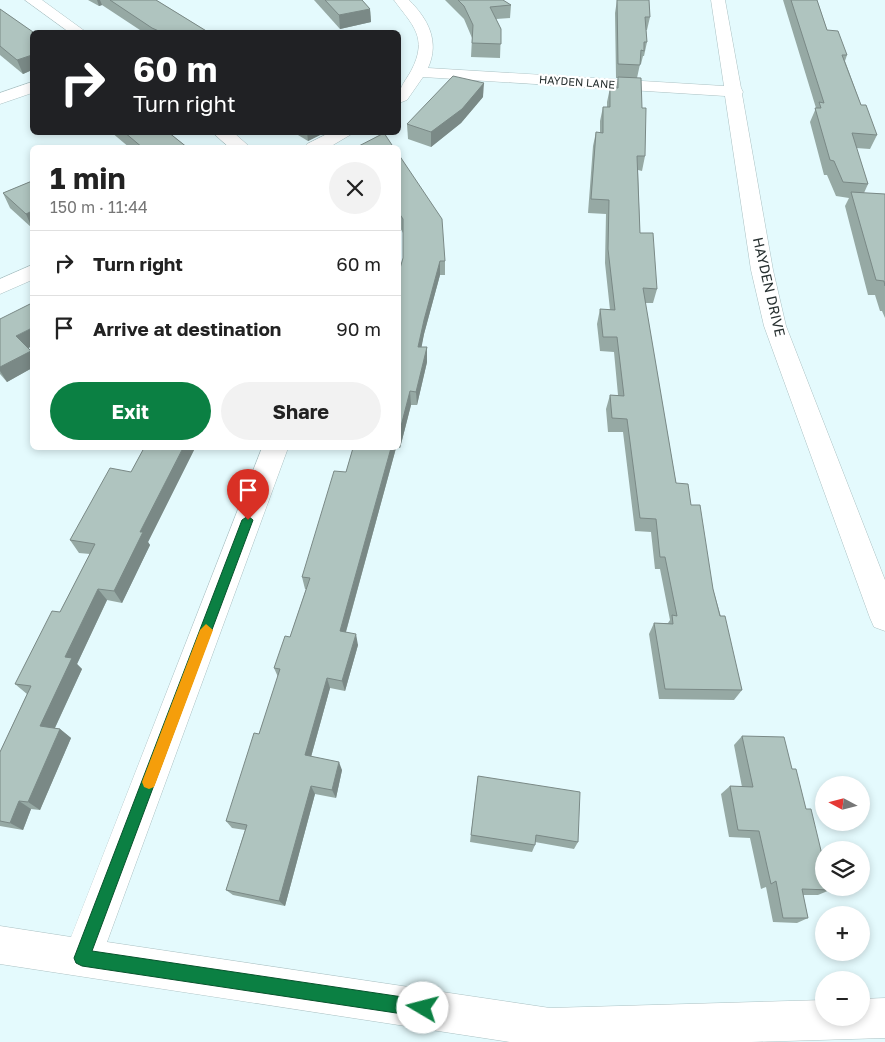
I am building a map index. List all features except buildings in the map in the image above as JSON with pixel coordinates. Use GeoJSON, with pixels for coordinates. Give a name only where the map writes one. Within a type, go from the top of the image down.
{"type":"FeatureCollection","features":[{"type":"Feature","properties":{"kind":"street"},"geometry":{"type":"LineString","coordinates":[[32,0],[75,30]]}},
{"type":"Feature","properties":{"kind":"street"},"geometry":{"type":"LineString","coordinates":[[401,0],[412,10],[422,24],[426,39],[426,56],[419,72],[401,95]]}},
{"type":"Feature","properties":{"kind":"street","name":"HAYDEN DRIVE"},"geometry":{"type":"LineString","coordinates":[[718,0],[735,92],[762,270],[776,326],[885,618]]}},
{"type":"Feature","properties":{"kind":"street","name":"HAYDEN LANE"},"geometry":{"type":"LineString","coordinates":[[419,72],[735,92]]}},
{"type":"Feature","properties":{"kind":"street"},"geometry":{"type":"LineString","coordinates":[[0,99],[30,88]]}},
{"type":"Feature","properties":{"kind":"street"},"geometry":{"type":"LineString","coordinates":[[225,135],[238,145]]}},
{"type":"Feature","properties":{"kind":"street"},"geometry":{"type":"LineString","coordinates":[[319,145],[340,135]]}},
{"type":"Feature","properties":{"kind":"street"},"geometry":{"type":"LineString","coordinates":[[0,287],[30,273]]}},
{"type":"Feature","properties":{"kind":"street"},"geometry":{"type":"LineString","coordinates":[[82,958],[274,450]]}},
{"type":"Feature","properties":{"kind":"street"},"geometry":{"type":"LineString","coordinates":[[0,945],[550,1028],[885,1018]]}},
{"type":"Feature","properties":{"kind":"slow traffic"},"geometry":{"type":"LineString","coordinates":[[149,782],[206,630]]}},
{"type":"Feature","properties":{"kind":"route"},"geometry":{"type":"LineString","coordinates":[[248,520],[82,958],[423,1008]]}}]}
